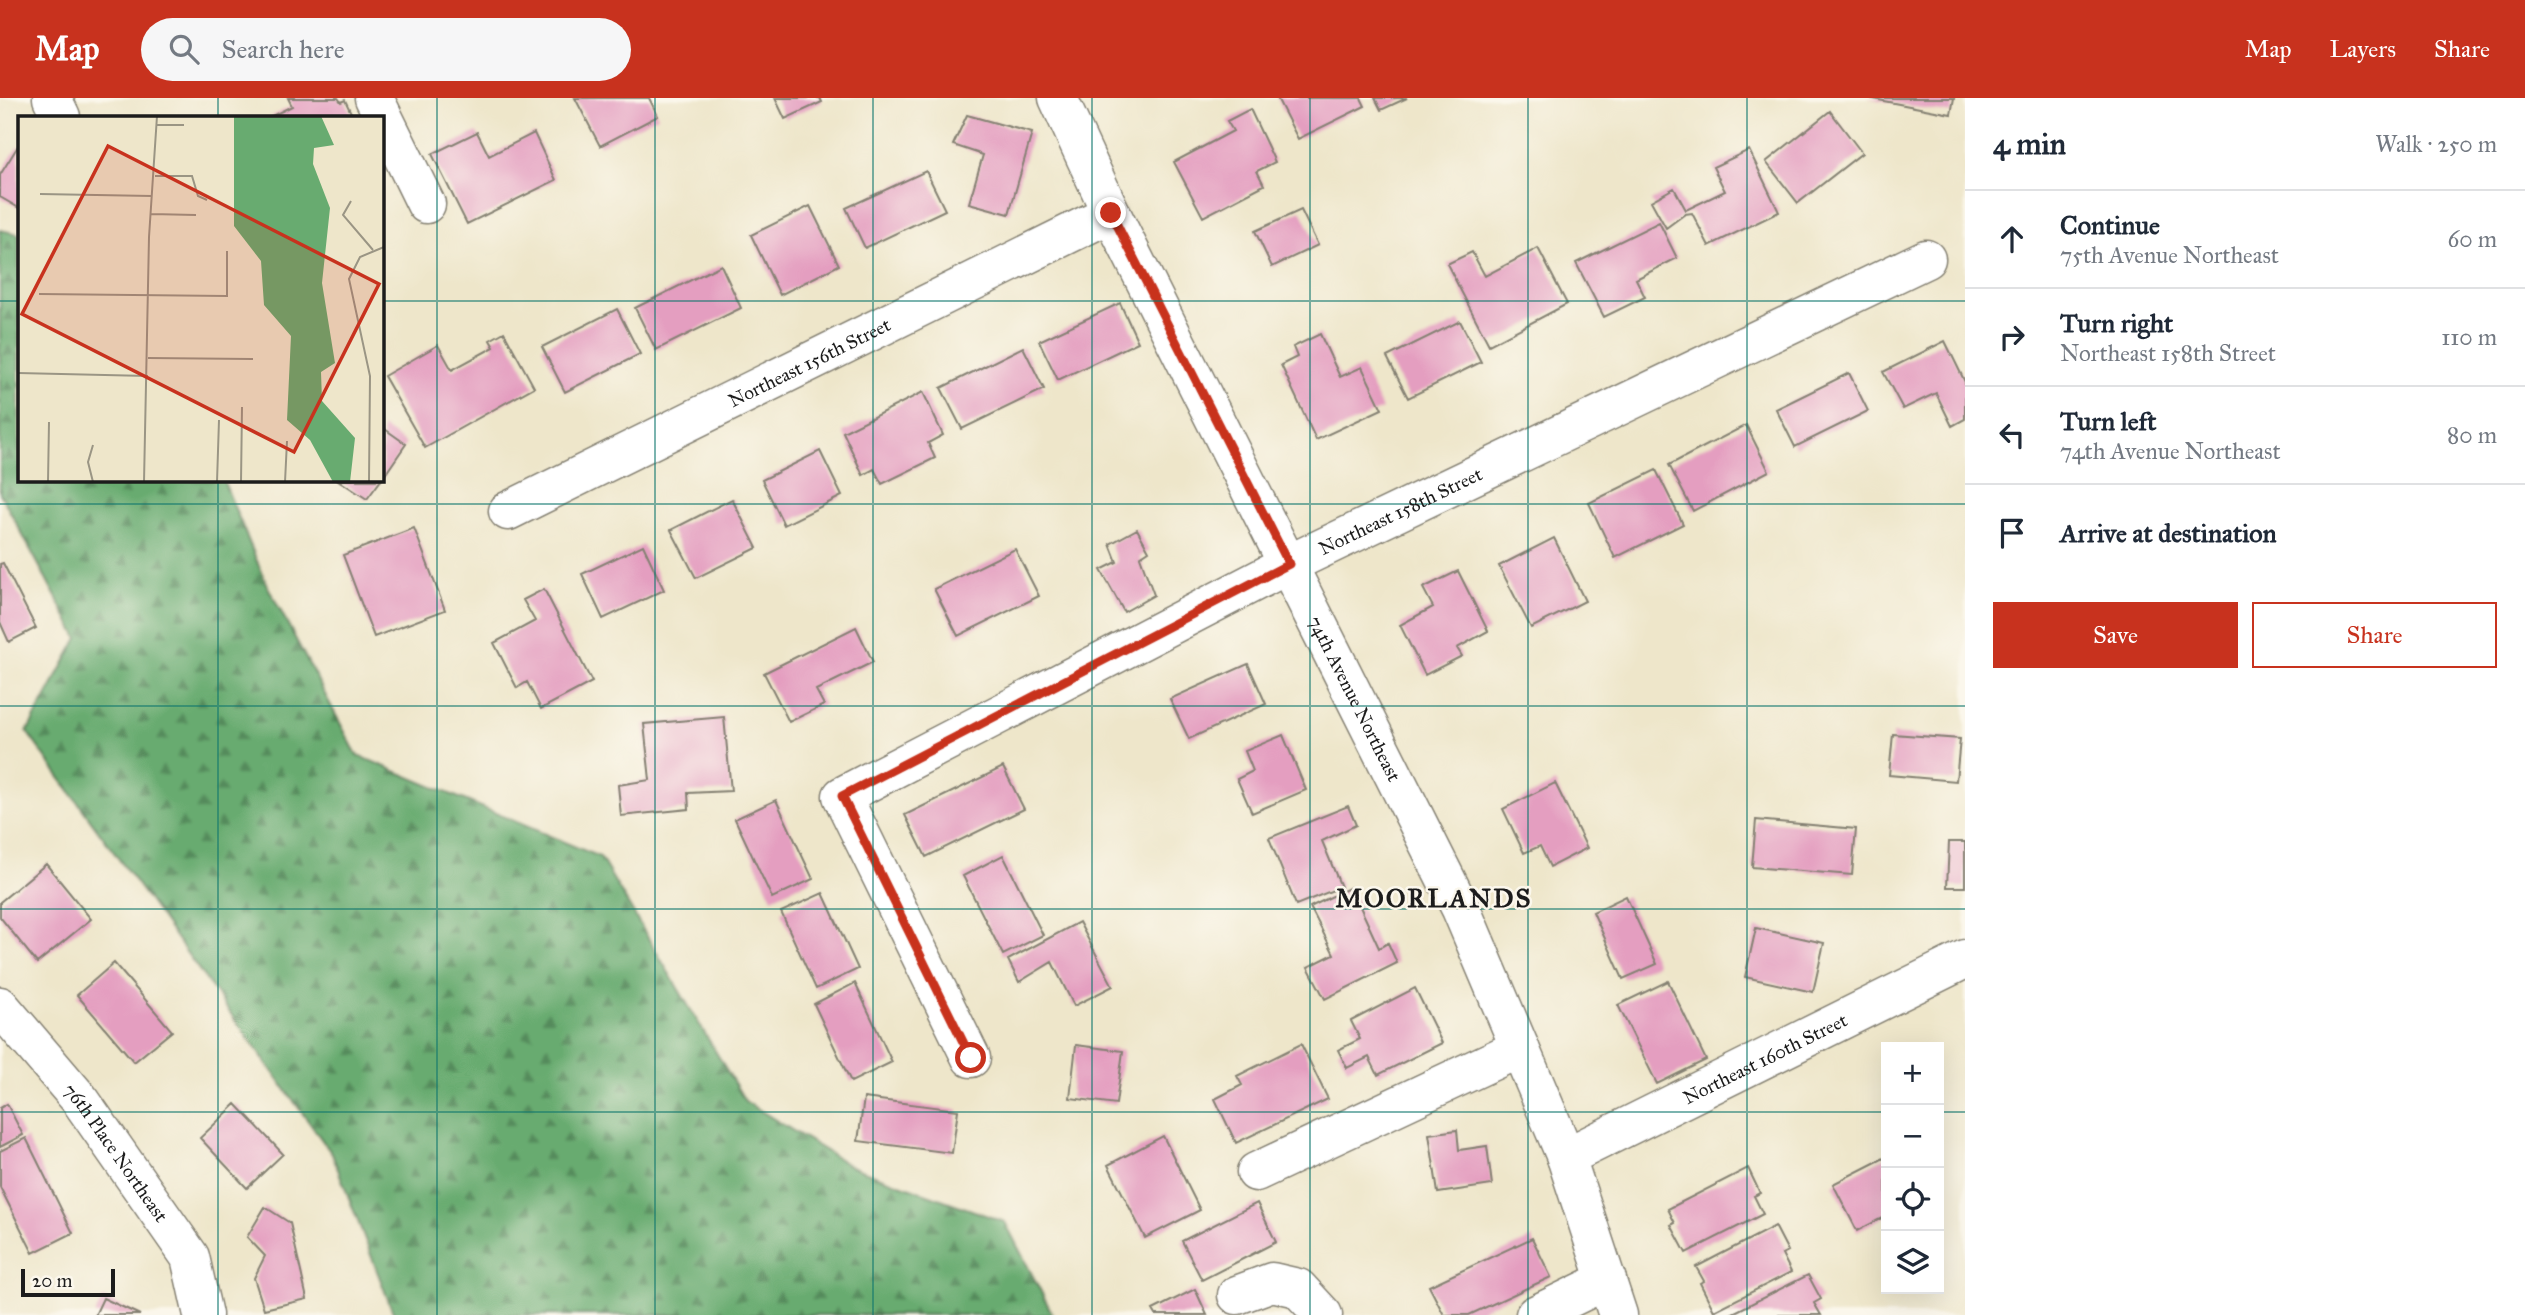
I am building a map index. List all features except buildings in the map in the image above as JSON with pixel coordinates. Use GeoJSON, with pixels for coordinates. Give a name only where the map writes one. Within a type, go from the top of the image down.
{"type":"FeatureCollection","features":[{"type":"Feature","properties":{"kind":"street"},"geometry":{"type":"LineString","coordinates":[[52,98],[61,116]]}},
{"type":"Feature","properties":{"kind":"street"},"geometry":{"type":"LineString","coordinates":[[374,98],[383,116]]}},
{"type":"Feature","properties":{"kind":"street","name":"74th Avenue Northeast"},"geometry":{"type":"LineString","coordinates":[[1068,101],[1111,213],[1461,909],[1566,1157],[1612,1297]]}},
{"type":"Feature","properties":{"kind":"street"},"geometry":{"type":"LineString","coordinates":[[383,116],[426,204]]}},
{"type":"Feature","properties":{"kind":"street","name":"Northeast 156th Street"},"geometry":{"type":"LineString","coordinates":[[508,511],[1111,213]]}},
{"type":"Feature","properties":{"kind":"street","name":"Northeast 158th Street"},"geometry":{"type":"LineString","coordinates":[[971,1058],[842,796],[1289,564],[1926,259]]}},
{"type":"Feature","properties":{"kind":"street","name":"Northeast 160th Street"},"geometry":{"type":"LineString","coordinates":[[1566,1157],[1965,959]]}},
{"type":"Feature","properties":{"kind":"street","name":"76th Place Northeast"},"geometry":{"type":"LineString","coordinates":[[0,1006],[80,1101],[190,1257],[203,1315]]}},
{"type":"Feature","properties":{"kind":"street"},"geometry":{"type":"LineString","coordinates":[[1256,1172],[1520,1048]]}},
{"type":"Feature","properties":{"kind":"street"},"geometry":{"type":"LineString","coordinates":[[1237,1295],[1272,1282],[1298,1288],[1323,1315]]}},
{"type":"Feature","properties":{"kind":"street"},"geometry":{"type":"LineString","coordinates":[[1535,1315],[1612,1297]]}},
{"type":"Feature","properties":{"kind":"green space"},"geometry":{"type":"Polygon","coordinates":[[[0,230],[18,234],[18,481],[223,481],[267,585],[357,755],[600,857],[745,1101],[850,1166],[1005,1222],[1053,1315],[394,1315],[332,1154],[27,732],[78,638],[0,493],[0,230]]]}},
{"type":"Feature","properties":{"kind":"district","name":"MOORLANDS"},"geometry":{"type":"Point","coordinates":[1434,898]}},
{"type":"Feature","properties":{"kind":"route"},"geometry":{"type":"LineString","coordinates":[[971,1058],[842,796],[1289,564],[1111,213]]}}]}
